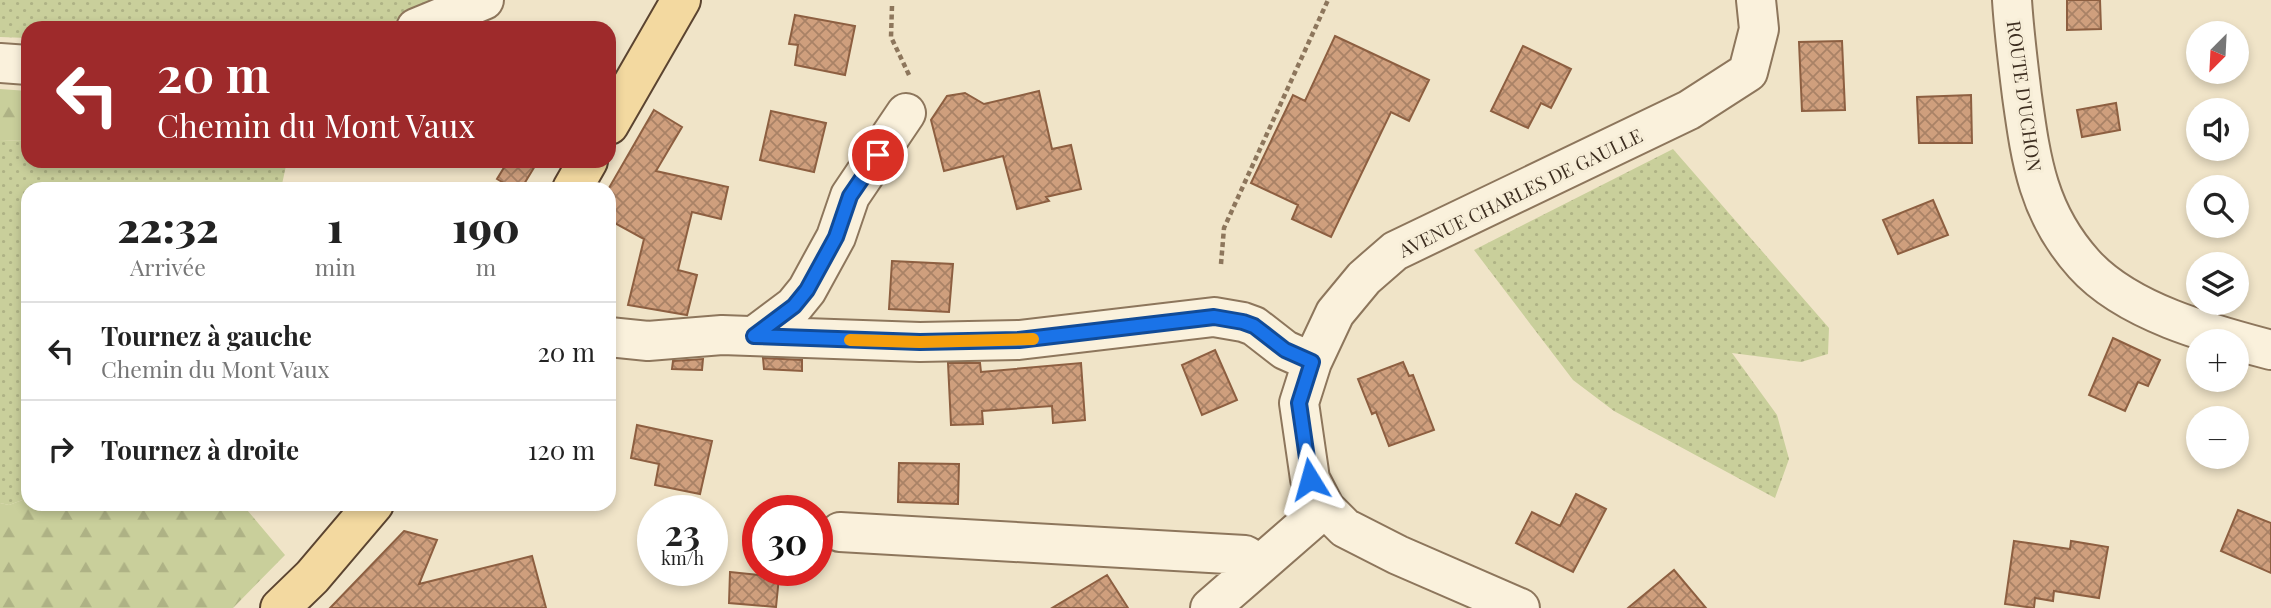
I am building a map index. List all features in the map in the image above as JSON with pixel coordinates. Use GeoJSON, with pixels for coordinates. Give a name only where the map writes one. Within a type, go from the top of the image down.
{"type":"FeatureCollection","features":[{"type":"Feature","properties":{"kind":"main road"},"geometry":{"type":"LineString","coordinates":[[616,113],[681,0]]}},
{"type":"Feature","properties":{"kind":"main road"},"geometry":{"type":"LineString","coordinates":[[281,608],[312,577],[368,511]]}},
{"type":"Feature","properties":{"kind":"street"},"geometry":{"type":"LineString","coordinates":[[433,21],[484,0]]}},
{"type":"Feature","properties":{"kind":"street","name":"AVENUE CHARLES DE GAULLE"},"geometry":{"type":"LineString","coordinates":[[1325,508],[1310,479],[1299,403],[1312,362],[1335,313],[1364,278],[1395,251],[1689,110],[1748,72],[1759,29],[1756,0]]}},
{"type":"Feature","properties":{"kind":"street","name":"ROUTE D'UCHON"},"geometry":{"type":"LineString","coordinates":[[2012,0],[2014,37],[2031,160],[2057,230],[2085,265],[2117,291],[2168,318],[2271,350]]}},
{"type":"Feature","properties":{"kind":"street"},"geometry":{"type":"LineString","coordinates":[[0,63],[21,64]]}},
{"type":"Feature","properties":{"kind":"street"},"geometry":{"type":"LineString","coordinates":[[754,336],[794,306],[807,290],[836,237],[850,196],[906,113]]}},
{"type":"Feature","properties":{"kind":"street"},"geometry":{"type":"LineString","coordinates":[[616,338],[648,341],[722,335],[920,342],[1019,340],[1214,317],[1254,326],[1285,350],[1312,362]]}},
{"type":"Feature","properties":{"kind":"street"},"geometry":{"type":"LineString","coordinates":[[1210,608],[1325,508],[1345,528],[1398,555],[1520,608]]}},
{"type":"Feature","properties":{"kind":"street"},"geometry":{"type":"LineString","coordinates":[[840,532],[1245,555],[1260,564]]}},
{"type":"Feature","properties":{"kind":"path"},"geometry":{"type":"LineString","coordinates":[[1221,264],[1224,228],[1328,0]]}},
{"type":"Feature","properties":{"kind":"path"},"geometry":{"type":"LineString","coordinates":[[892,6],[891,37],[916,94],[906,113]]}},
{"type":"Feature","properties":{"kind":"green space"},"geometry":{"type":"Polygon","coordinates":[[[0,0],[446,0],[406,19],[395,21],[21,21],[21,38],[0,37],[0,0]]]}},
{"type":"Feature","properties":{"kind":"green space"},"geometry":{"type":"Polygon","coordinates":[[[0,89],[21,90],[21,140],[0,141],[0,89]]]}},
{"type":"Feature","properties":{"kind":"green space"},"geometry":{"type":"Polygon","coordinates":[[[21,140],[21,168],[286,168],[282,182],[21,182],[21,501],[9,505],[0,503],[0,141],[21,140]]]}},
{"type":"Feature","properties":{"kind":"green space"},"geometry":{"type":"Polygon","coordinates":[[[1673,149],[1829,328],[1828,354],[1801,362],[1732,353],[1777,415],[1789,459],[1775,498],[1614,411],[1573,380],[1474,250],[1673,149]]]}},
{"type":"Feature","properties":{"kind":"green space"},"geometry":{"type":"Polygon","coordinates":[[[21,501],[21,511],[248,511],[285,555],[233,608],[0,608],[0,503],[9,505],[21,501]]]}},
{"type":"Feature","properties":{"kind":"building"},"geometry":{"type":"Polygon","coordinates":[[[2067,0],[2100,0],[2101,29],[2067,30],[2067,0]]]}},
{"type":"Feature","properties":{"kind":"building"},"geometry":{"type":"Polygon","coordinates":[[[795,15],[855,26],[845,75],[795,65],[798,45],[789,44],[795,15]]]}},
{"type":"Feature","properties":{"kind":"building"},"geometry":{"type":"Polygon","coordinates":[[[1335,36],[1429,80],[1409,121],[1391,112],[1331,237],[1292,219],[1298,205],[1251,183],[1293,95],[1305,101],[1335,36]]]}},
{"type":"Feature","properties":{"kind":"building"},"geometry":{"type":"Polygon","coordinates":[[[1842,41],[1845,110],[1802,111],[1799,42],[1842,41]]]}},
{"type":"Feature","properties":{"kind":"building"},"geometry":{"type":"Polygon","coordinates":[[[1523,46],[1571,69],[1551,108],[1541,103],[1528,128],[1491,111],[1523,46]]]}},
{"type":"Feature","properties":{"kind":"building"},"geometry":{"type":"Polygon","coordinates":[[[1039,91],[1052,149],[1071,145],[1081,189],[1046,197],[1049,201],[1017,209],[1003,156],[944,171],[931,120],[947,96],[965,93],[984,104],[1039,91]]]}},
{"type":"Feature","properties":{"kind":"building"},"geometry":{"type":"Polygon","coordinates":[[[1971,95],[1972,143],[1919,143],[1917,97],[1971,95]]]}},
{"type":"Feature","properties":{"kind":"building"},"geometry":{"type":"Polygon","coordinates":[[[2116,103],[2120,130],[2082,137],[2077,110],[2116,103]]]}},
{"type":"Feature","properties":{"kind":"building"},"geometry":{"type":"Polygon","coordinates":[[[654,110],[682,127],[656,171],[728,187],[721,219],[692,212],[678,270],[697,275],[687,315],[628,305],[644,239],[616,224],[616,182],[612,182],[654,110]]]}},
{"type":"Feature","properties":{"kind":"building"},"geometry":{"type":"Polygon","coordinates":[[[771,111],[826,123],[814,172],[760,160],[771,111]]]}},
{"type":"Feature","properties":{"kind":"building"},"geometry":{"type":"Polygon","coordinates":[[[504,168],[534,168],[525,182],[502,182],[497,179],[504,168]]]}},
{"type":"Feature","properties":{"kind":"building"},"geometry":{"type":"Polygon","coordinates":[[[1933,200],[1948,235],[1898,254],[1883,220],[1933,200]]]}},
{"type":"Feature","properties":{"kind":"building"},"geometry":{"type":"Polygon","coordinates":[[[892,261],[953,264],[949,312],[889,309],[892,261]]]}},
{"type":"Feature","properties":{"kind":"building"},"geometry":{"type":"Polygon","coordinates":[[[2113,338],[2160,360],[2148,386],[2138,382],[2125,411],[2089,395],[2113,338]]]}},
{"type":"Feature","properties":{"kind":"building"},"geometry":{"type":"Polygon","coordinates":[[[1215,350],[1237,400],[1202,415],[1182,365],[1215,350]]]}},
{"type":"Feature","properties":{"kind":"building"},"geometry":{"type":"Polygon","coordinates":[[[763,358],[802,360],[802,371],[764,369],[763,358]]]}},
{"type":"Feature","properties":{"kind":"building"},"geometry":{"type":"Polygon","coordinates":[[[703,359],[702,370],[672,369],[673,361],[703,359]]]}},
{"type":"Feature","properties":{"kind":"building"},"geometry":{"type":"Polygon","coordinates":[[[1403,362],[1409,376],[1413,375],[1434,430],[1389,446],[1376,412],[1372,414],[1358,379],[1403,362]]]}},
{"type":"Feature","properties":{"kind":"building"},"geometry":{"type":"Polygon","coordinates":[[[948,363],[980,363],[981,372],[1081,363],[1085,420],[1053,423],[1052,406],[982,411],[983,424],[951,425],[948,363]]]}},
{"type":"Feature","properties":{"kind":"building"},"geometry":{"type":"Polygon","coordinates":[[[637,425],[712,441],[700,494],[655,485],[659,464],[631,458],[637,425]]]}},
{"type":"Feature","properties":{"kind":"building"},"geometry":{"type":"Polygon","coordinates":[[[899,463],[959,464],[958,504],[898,502],[899,463]]]}},
{"type":"Feature","properties":{"kind":"building"},"geometry":{"type":"Polygon","coordinates":[[[1576,494],[1606,509],[1573,572],[1516,543],[1532,512],[1560,526],[1576,494]]]}},
{"type":"Feature","properties":{"kind":"building"},"geometry":{"type":"Polygon","coordinates":[[[2238,510],[2271,523],[2271,573],[2221,551],[2238,510]]]}},
{"type":"Feature","properties":{"kind":"building"},"geometry":{"type":"Polygon","coordinates":[[[404,531],[437,540],[419,584],[532,556],[546,608],[330,608],[404,531]]]}},
{"type":"Feature","properties":{"kind":"building"},"geometry":{"type":"Polygon","coordinates":[[[2014,541],[2070,549],[2071,541],[2108,547],[2099,598],[2054,591],[2053,601],[2035,598],[2034,608],[2005,604],[2014,541]]]}},
{"type":"Feature","properties":{"kind":"building"},"geometry":{"type":"Polygon","coordinates":[[[1674,570],[1706,608],[1628,608],[1674,570]]]}},
{"type":"Feature","properties":{"kind":"building"},"geometry":{"type":"Polygon","coordinates":[[[730,572],[742,573],[742,586],[778,586],[776,607],[729,603],[730,572]]]}},
{"type":"Feature","properties":{"kind":"building"},"geometry":{"type":"Polygon","coordinates":[[[1107,575],[1128,608],[1052,608],[1107,575]]]}},
{"type":"Feature","properties":{"kind":"slow traffic"},"geometry":{"type":"LineString","coordinates":[[850,340],[920,342],[1033,339]]}},
{"type":"Feature","properties":{"kind":"route"},"geometry":{"type":"LineString","coordinates":[[878,155],[850,196],[836,237],[807,290],[794,306],[754,336],[920,342],[1019,340],[1214,317],[1243,322],[1254,326],[1285,350],[1312,362],[1299,403],[1310,479]]}}]}
